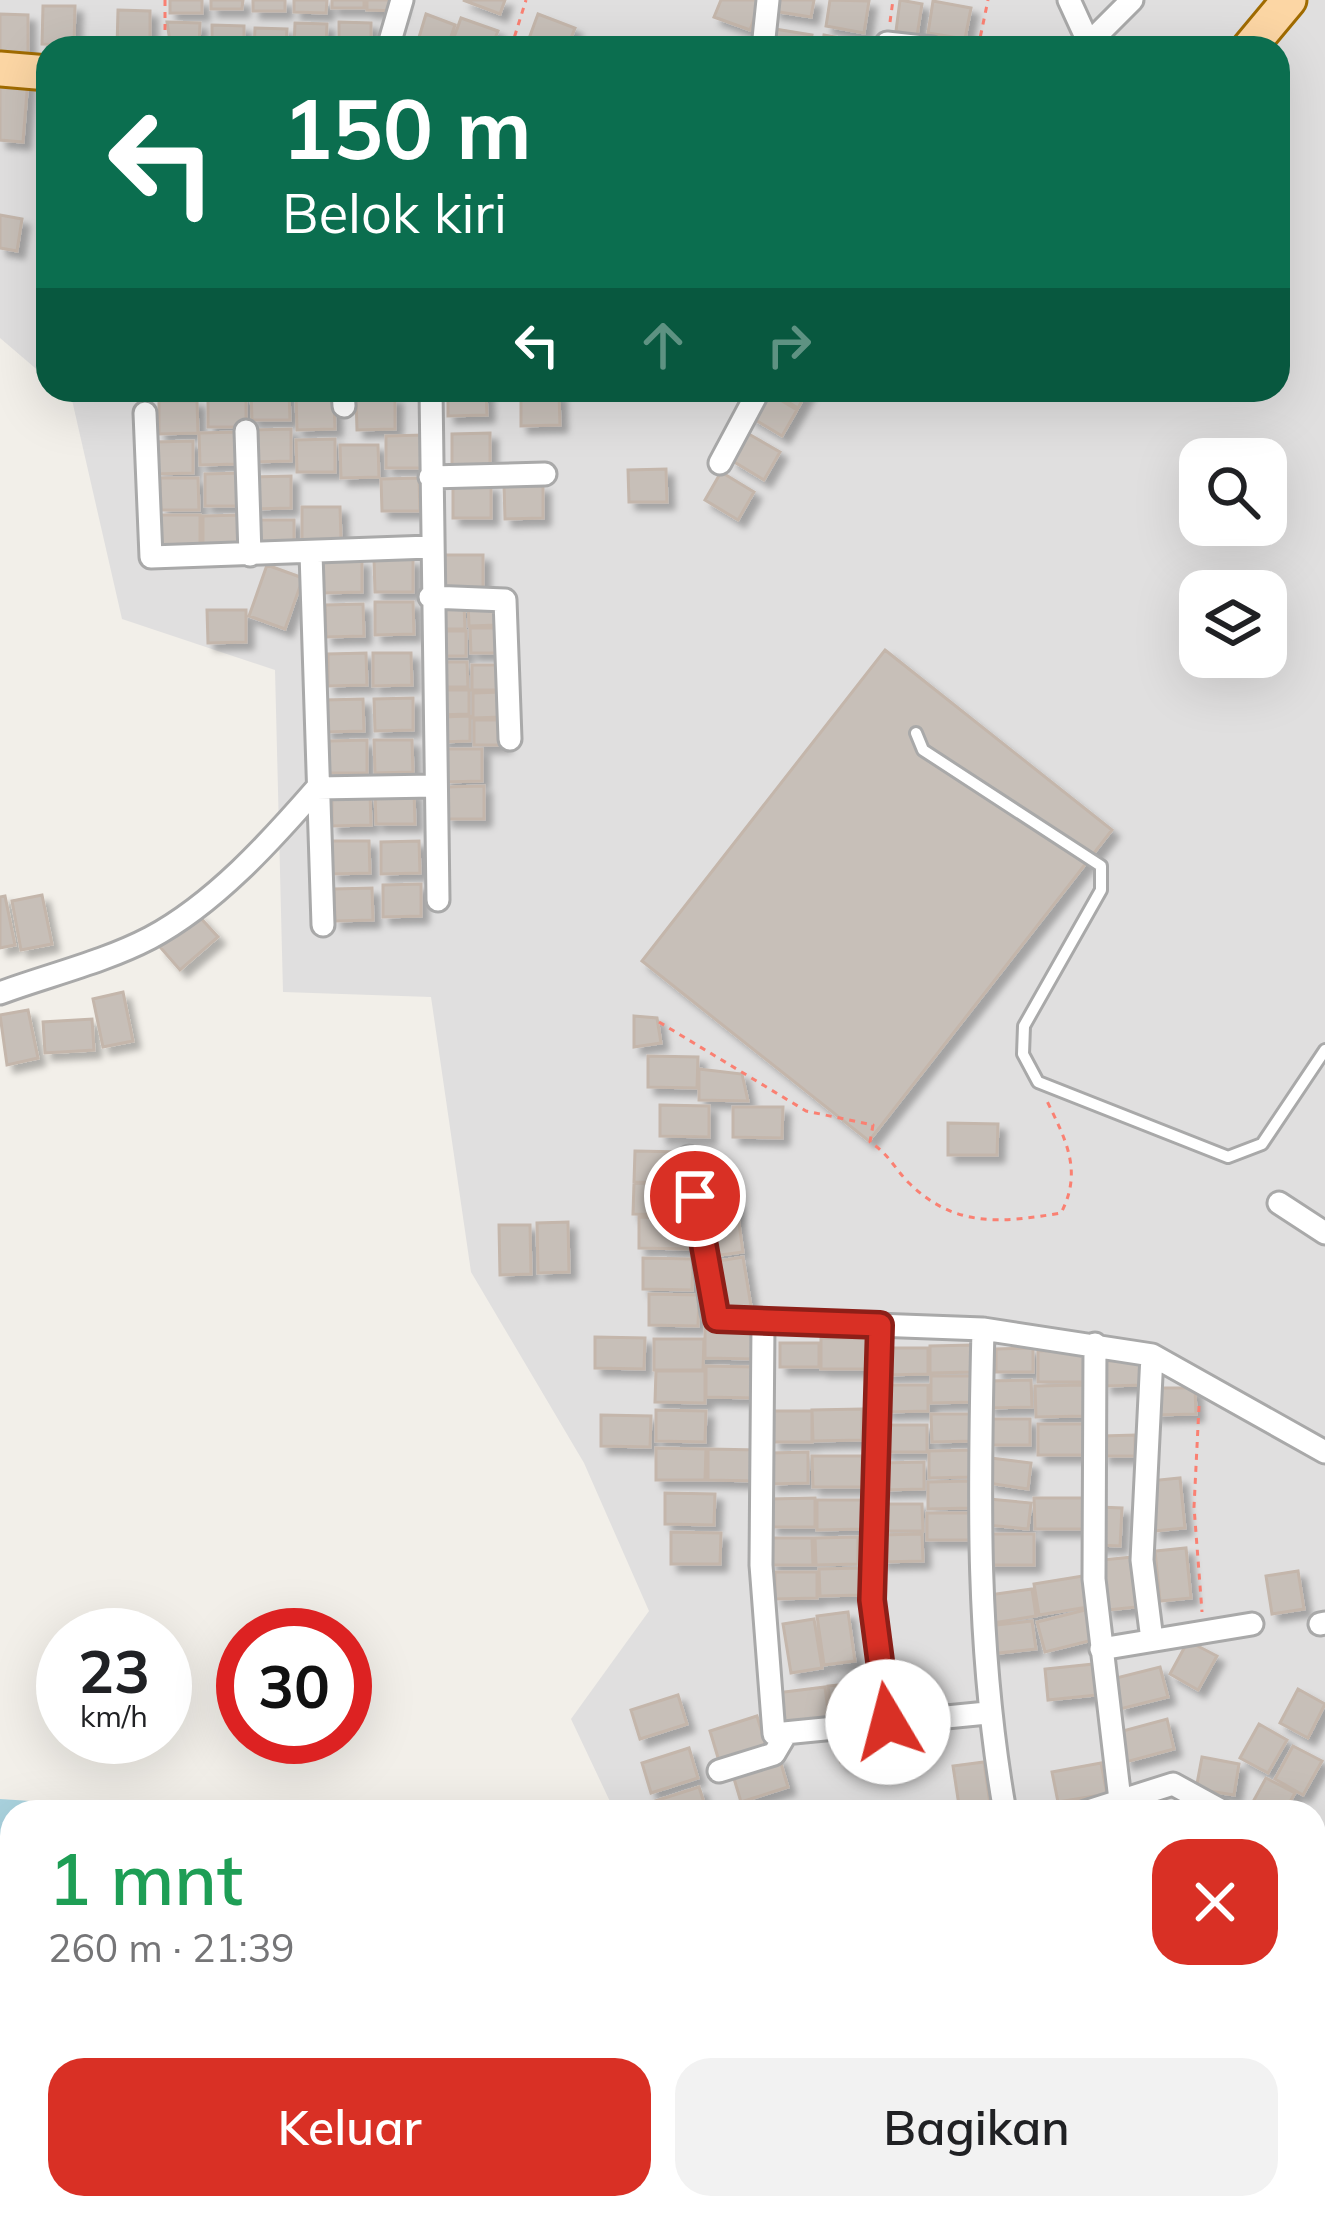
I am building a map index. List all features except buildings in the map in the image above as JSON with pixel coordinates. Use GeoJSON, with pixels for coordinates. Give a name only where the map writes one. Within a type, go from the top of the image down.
{"type":"FeatureCollection","features":[{"type":"Feature","properties":{"kind":"main road"},"geometry":{"type":"LineString","coordinates":[[1259,36],[1289,0]]}},
{"type":"Feature","properties":{"kind":"main road"},"geometry":{"type":"LineString","coordinates":[[0,69],[36,72]]}},
{"type":"Feature","properties":{"kind":"street"},"geometry":{"type":"LineString","coordinates":[[392,36],[402,0]]}},
{"type":"Feature","properties":{"kind":"street"},"geometry":{"type":"LineString","coordinates":[[764,36],[768,0]]}},
{"type":"Feature","properties":{"kind":"street"},"geometry":{"type":"LineString","coordinates":[[1069,0],[1084,36]]}},
{"type":"Feature","properties":{"kind":"street"},"geometry":{"type":"LineString","coordinates":[[1098,36],[1132,0]]}},
{"type":"Feature","properties":{"kind":"street"},"geometry":{"type":"LineString","coordinates":[[430,402],[438,900]]}},
{"type":"Feature","properties":{"kind":"street"},"geometry":{"type":"LineString","coordinates":[[720,463],[753,402]]}},
{"type":"Feature","properties":{"kind":"street"},"geometry":{"type":"LineString","coordinates":[[145,413],[151,557],[430,547]]}},
{"type":"Feature","properties":{"kind":"street"},"geometry":{"type":"LineString","coordinates":[[246,431],[250,555]]}},
{"type":"Feature","properties":{"kind":"street"},"geometry":{"type":"LineString","coordinates":[[430,477],[545,474]]}},
{"type":"Feature","properties":{"kind":"street"},"geometry":{"type":"LineString","coordinates":[[311,553],[323,925]]}},
{"type":"Feature","properties":{"kind":"street"},"geometry":{"type":"LineString","coordinates":[[430,597],[505,600],[510,739]]}},
{"type":"Feature","properties":{"kind":"street"},"geometry":{"type":"LineString","coordinates":[[0,993],[150,938],[270,842],[317,788],[434,786]]}},
{"type":"Feature","properties":{"kind":"street"},"geometry":{"type":"LineString","coordinates":[[689,1157],[712,1313],[717,1319],[763,1325],[983,1329],[1152,1355],[1325,1452]]}},
{"type":"Feature","properties":{"kind":"street"},"geometry":{"type":"LineString","coordinates":[[1279,1203],[1325,1233]]}},
{"type":"Feature","properties":{"kind":"street"},"geometry":{"type":"LineString","coordinates":[[763,1325],[765,1633],[773,1734],[784,1738],[987,1713]]}},
{"type":"Feature","properties":{"kind":"street"},"geometry":{"type":"LineString","coordinates":[[880,1325],[872,1600],[888,1722]]}},
{"type":"Feature","properties":{"kind":"street"},"geometry":{"type":"LineString","coordinates":[[983,1329],[977,1584],[987,1713],[1003,1800]]}},
{"type":"Feature","properties":{"kind":"street"},"geometry":{"type":"LineString","coordinates":[[1095,1344],[1091,1491],[1101,1649],[1120,1800],[1173,1784],[1202,1800]]}},
{"type":"Feature","properties":{"kind":"street"},"geometry":{"type":"LineString","coordinates":[[1152,1355],[1142,1560],[1152,1640]]}},
{"type":"Feature","properties":{"kind":"street"},"geometry":{"type":"LineString","coordinates":[[1101,1649],[1252,1624]]}},
{"type":"Feature","properties":{"kind":"street"},"geometry":{"type":"LineString","coordinates":[[719,1771],[774,1754],[784,1738]]}},
{"type":"Feature","properties":{"kind":"lane"},"geometry":{"type":"LineString","coordinates":[[916,733],[923,750],[1101,866],[1101,890],[1024,1026],[1023,1054],[1038,1082],[1228,1157],[1262,1144],[1325,1050]]}},
{"type":"Feature","properties":{"kind":"path"},"geometry":{"type":"LineString","coordinates":[[165,0],[165,36]]}},
{"type":"Feature","properties":{"kind":"path"},"geometry":{"type":"LineString","coordinates":[[515,36],[526,0]]}},
{"type":"Feature","properties":{"kind":"path"},"geometry":{"type":"LineString","coordinates":[[888,36],[893,0]]}},
{"type":"Feature","properties":{"kind":"path"},"geometry":{"type":"LineString","coordinates":[[980,36],[988,0]]}},
{"type":"Feature","properties":{"kind":"path"},"geometry":{"type":"LineString","coordinates":[[659,1022],[806,1111],[874,1125],[870,1142],[891,1155],[903,1178],[937,1208],[972,1218],[1014,1221],[1061,1214],[1073,1191],[1072,1152],[1038,1082]]}},
{"type":"Feature","properties":{"kind":"path"},"geometry":{"type":"LineString","coordinates":[[1200,1380],[1194,1507],[1203,1632]]}},
{"type":"Feature","properties":{"kind":"shaded area"},"geometry":{"type":"Polygon","coordinates":[[[0,0],[1325,0],[1325,1800],[609,1800],[571,1719],[649,1611],[584,1463],[471,1272],[431,997],[283,992],[275,670],[122,619],[72,402],[1290,402],[1290,36],[36,36],[36,369],[0,338],[0,0]]]}},
{"type":"Feature","properties":{"kind":"route"},"geometry":{"type":"LineString","coordinates":[[695,1196],[712,1313],[717,1319],[763,1325],[880,1325],[872,1464],[872,1600],[888,1722]]}}]}
